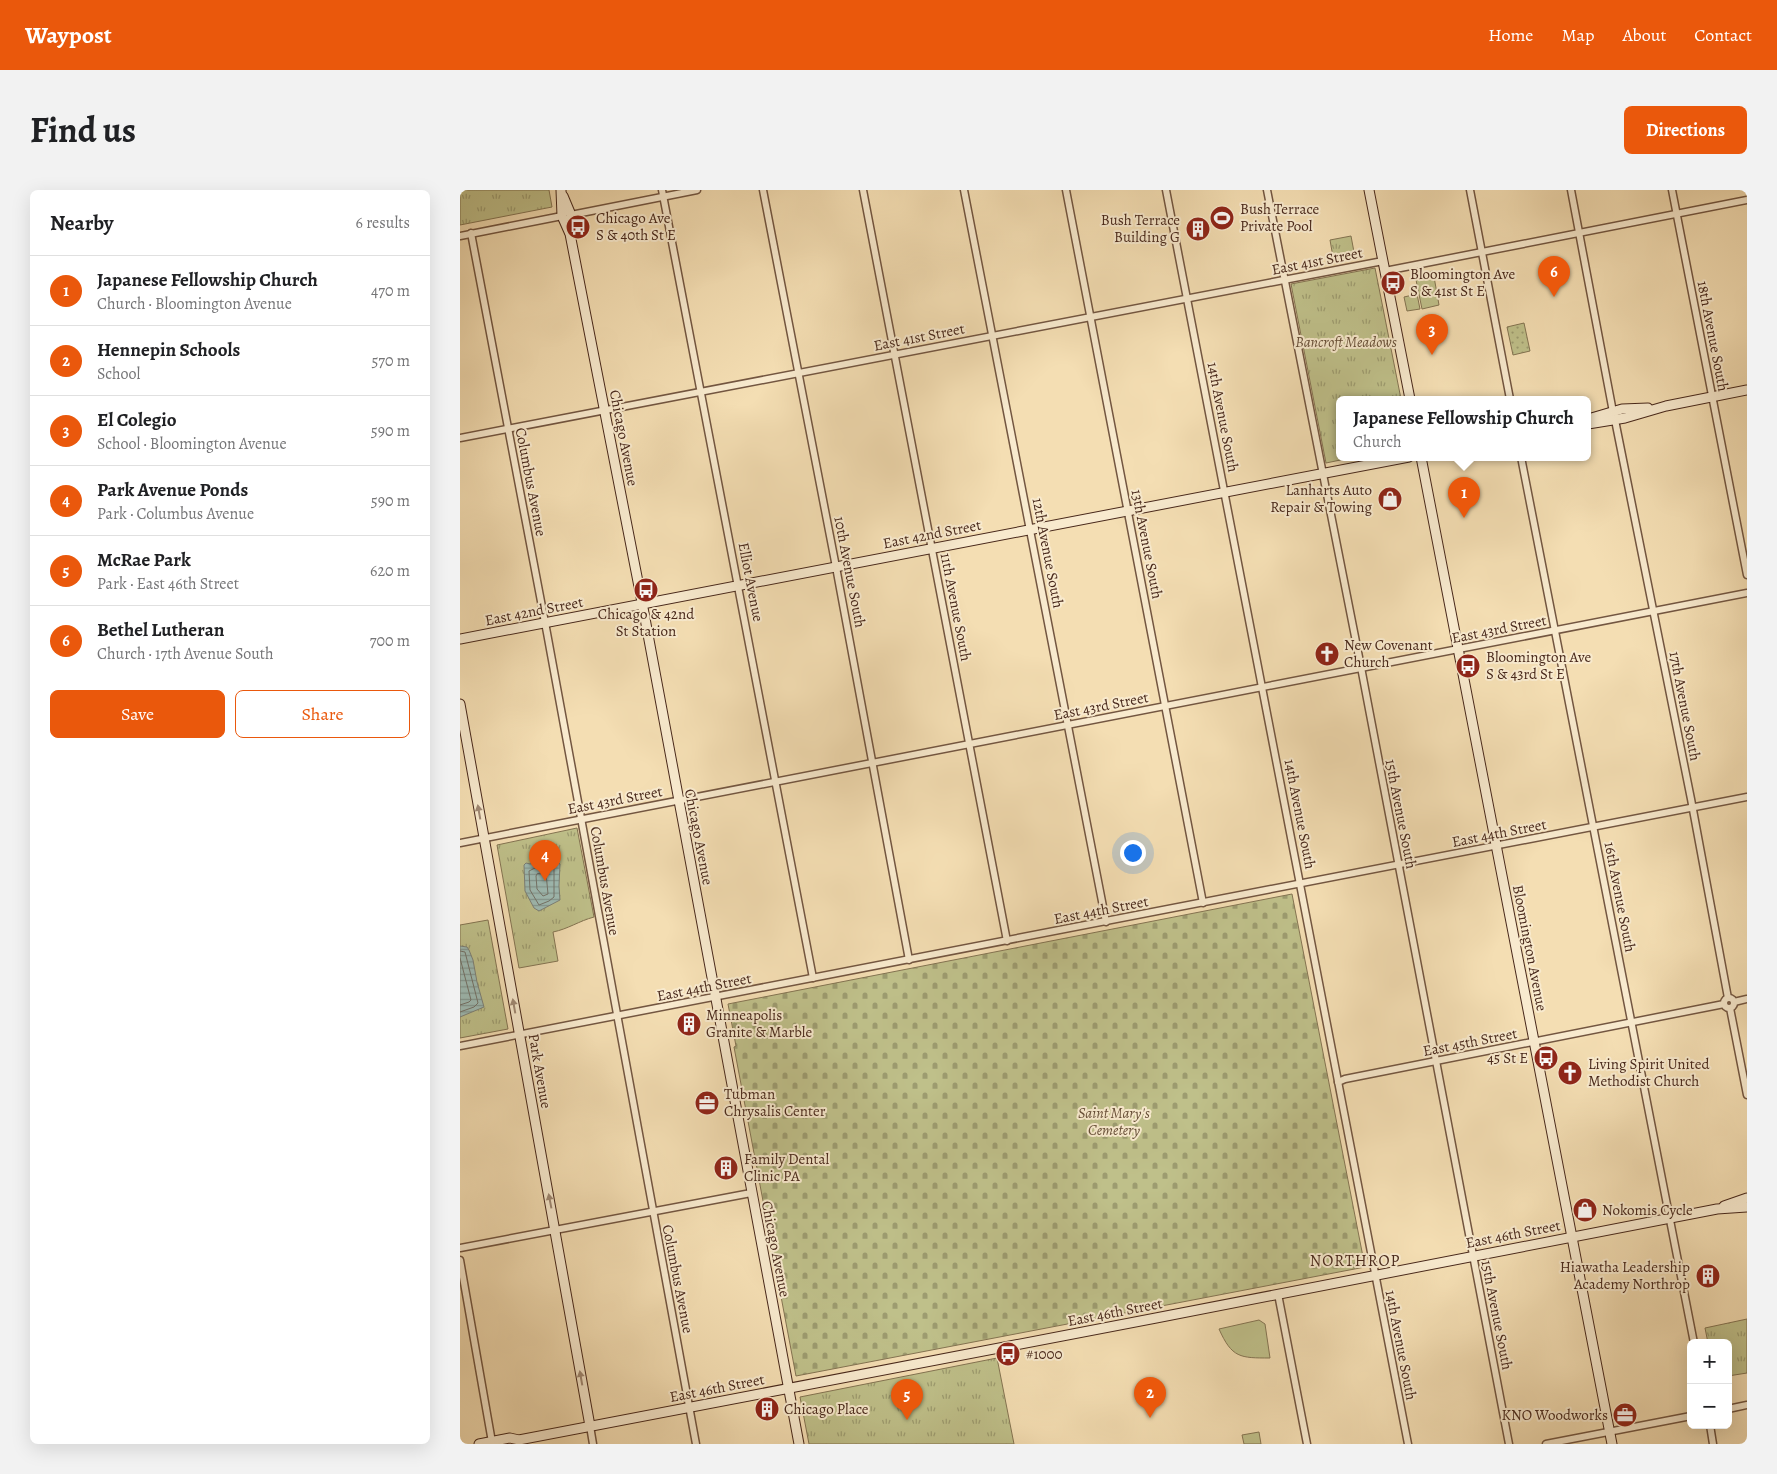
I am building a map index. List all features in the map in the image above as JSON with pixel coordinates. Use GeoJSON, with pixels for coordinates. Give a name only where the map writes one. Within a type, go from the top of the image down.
{"type":"FeatureCollection","features":[{"type":"Feature","properties":{"kind":"street"},"geometry":{"type":"LineString","coordinates":[[460,236],[567,215],[663,193],[697,190]]}},
{"type":"Feature","properties":{"kind":"street","name":"10th Avenue South"},"geometry":{"type":"LineString","coordinates":[[763,190],[910,960]]}},
{"type":"Feature","properties":{"kind":"street","name":"11th Avenue South"},"geometry":{"type":"LineString","coordinates":[[863,190],[1008,941]]}},
{"type":"Feature","properties":{"kind":"street","name":"12th Avenue South"},"geometry":{"type":"LineString","coordinates":[[964,190],[1106,922]]}},
{"type":"Feature","properties":{"kind":"street","name":"13th Avenue South"},"geometry":{"type":"LineString","coordinates":[[1066,190],[1204,903]]}},
{"type":"Feature","properties":{"kind":"street","name":"14th Avenue South"},"geometry":{"type":"LineString","coordinates":[[1166,190],[1408,1444]]}},
{"type":"Feature","properties":{"kind":"street","name":"15th Avenue South"},"geometry":{"type":"LineString","coordinates":[[1267,190],[1286,280],[1509,1444]]}},
{"type":"Feature","properties":{"kind":"street"},"geometry":{"type":"LineString","coordinates":[[1369,190],[1409,396]]}},
{"type":"Feature","properties":{"kind":"street"},"geometry":{"type":"LineString","coordinates":[[1470,190],[1509,396]]}},
{"type":"Feature","properties":{"kind":"street","name":"17th Avenue South"},"geometry":{"type":"LineString","coordinates":[[1571,190],[1614,416],[1693,807],[1747,1096]]}},
{"type":"Feature","properties":{"kind":"street","name":"18th Avenue South"},"geometry":{"type":"LineString","coordinates":[[1672,190],[1747,575]]}},
{"type":"Feature","properties":{"kind":"street","name":"Chicago Avenue"},"geometry":{"type":"LineString","coordinates":[[562,192],[642,605],[799,1444]]}},
{"type":"Feature","properties":{"kind":"street","name":"Elliot Avenue"},"geometry":{"type":"LineString","coordinates":[[663,193],[813,978]]}},
{"type":"Feature","properties":{"kind":"street"},"geometry":{"type":"LineString","coordinates":[[1385,271],[1747,200]]}},
{"type":"Feature","properties":{"kind":"street","name":"Columbus Avenue"},"geometry":{"type":"LineString","coordinates":[[470,234],[582,820],[616,1016],[696,1444]]}},
{"type":"Feature","properties":{"kind":"street","name":"East 41st Street"},"geometry":{"type":"LineString","coordinates":[[460,438],[1383,260]]}},
{"type":"Feature","properties":{"kind":"street"},"geometry":{"type":"LineString","coordinates":[[1591,423],[1614,416],[1622,409],[1666,406],[1747,390]]}},
{"type":"Feature","properties":{"kind":"street"},"geometry":{"type":"LineString","coordinates":[[1591,418],[1614,416]]}},
{"type":"Feature","properties":{"kind":"street","name":"East 42nd Street"},"geometry":{"type":"LineString","coordinates":[[460,640],[1387,461]]}},
{"type":"Feature","properties":{"kind":"street","name":"Bloomington Avenue"},"geometry":{"type":"LineString","coordinates":[[1422,461],[1612,1444]]}},
{"type":"Feature","properties":{"kind":"street","name":"16th Avenue South"},"geometry":{"type":"LineString","coordinates":[[1522,461],[1693,1339]]}},
{"type":"Feature","properties":{"kind":"street","name":"East 43rd Street"},"geometry":{"type":"LineString","coordinates":[[460,843],[1747,593]]}},
{"type":"Feature","properties":{"kind":"street","name":"Park Avenue"},"geometry":{"type":"LineString","coordinates":[[460,704],[593,1444]]}},
{"type":"Feature","properties":{"kind":"street","name":"East 44th Street"},"geometry":{"type":"LineString","coordinates":[[460,1046],[1747,797]]}},
{"type":"Feature","properties":{"kind":"street","name":"East 45th Street"},"geometry":{"type":"LineString","coordinates":[[1338,1082],[1345,1079],[1747,999]]}},
{"type":"Feature","properties":{"kind":"street"},"geometry":{"type":"LineString","coordinates":[[460,1248],[752,1193]]}},
{"type":"Feature","properties":{"kind":"street","name":"East 46th Street"},"geometry":{"type":"LineString","coordinates":[[1717,1209],[1747,1198]]}},
{"type":"Feature","properties":{"kind":"street","name":"East 46th Street"},"geometry":{"type":"LineString","coordinates":[[479,1444],[510,1438],[515,1442],[1669,1218],[1717,1209],[1747,1207]]}},
{"type":"Feature","properties":{"kind":"street"},"geometry":{"type":"LineString","coordinates":[[460,1260],[492,1442]]}},
{"type":"Feature","properties":{"kind":"street"},"geometry":{"type":"LineString","coordinates":[[1278,1294],[1307,1444]]}},
{"type":"Feature","properties":{"kind":"street"},"geometry":{"type":"LineString","coordinates":[[1732,1408],[1747,1405]]}},
{"type":"Feature","properties":{"kind":"street"},"geometry":{"type":"LineString","coordinates":[[1546,1444],[1687,1417]]}},
{"type":"Feature","properties":{"kind":"street"},"geometry":{"type":"LineString","coordinates":[[1711,1429],[1713,1444]]}},
{"type":"Feature","properties":{"kind":"green space"},"geometry":{"type":"Polygon","coordinates":[[[460,190],[549,190],[552,207],[460,225],[460,190]]]}},
{"type":"Feature","properties":{"kind":"green space"},"geometry":{"type":"Polygon","coordinates":[[[1351,236],[1354,252],[1333,257],[1330,240],[1351,236]]]}},
{"type":"Feature","properties":{"kind":"green space","name":"Bancroft Meadows"},"geometry":{"type":"Polygon","coordinates":[[[1375,268],[1400,396],[1336,396],[1336,461],[1326,463],[1291,284],[1375,268]]]}},
{"type":"Feature","properties":{"kind":"green space"},"geometry":{"type":"Polygon","coordinates":[[[1433,271],[1439,305],[1422,309],[1415,275],[1433,271]]]}},
{"type":"Feature","properties":{"kind":"green space"},"geometry":{"type":"Polygon","coordinates":[[[1417,294],[1420,309],[1407,311],[1404,297],[1417,294]]]}},
{"type":"Feature","properties":{"kind":"green space"},"geometry":{"type":"Polygon","coordinates":[[[1524,323],[1530,351],[1513,355],[1507,327],[1524,323]]]}},
{"type":"Feature","properties":{"kind":"green space"},"geometry":{"type":"Polygon","coordinates":[[[577,828],[594,917],[553,932],[558,961],[519,968],[497,845],[577,828]]]}},
{"type":"Feature","properties":{"kind":"green space","name":"Saint Mary's Cemetery"},"geometry":{"type":"Polygon","coordinates":[[[1292,894],[1365,1267],[796,1376],[734,1047],[736,1046],[728,1004],[1292,894]]]}},
{"type":"Feature","properties":{"kind":"green space"},"geometry":{"type":"Polygon","coordinates":[[[488,920],[508,1029],[460,1038],[460,925],[488,920]]]}},
{"type":"Feature","properties":{"kind":"green space"},"geometry":{"type":"Polygon","coordinates":[[[1747,1319],[1747,1373],[1732,1375],[1732,1339],[1707,1339],[1705,1328],[1747,1319]]]}},
{"type":"Feature","properties":{"kind":"green space"},"geometry":{"type":"Polygon","coordinates":[[[1259,1320],[1265,1324],[1270,1358],[1251,1358],[1238,1354],[1228,1346],[1219,1329],[1259,1320]]]}},
{"type":"Feature","properties":{"kind":"green space"},"geometry":{"type":"Polygon","coordinates":[[[997,1358],[1014,1444],[809,1444],[800,1397],[997,1358]]]}},
{"type":"Feature","properties":{"kind":"green space"},"geometry":{"type":"Polygon","coordinates":[[[1259,1432],[1261,1444],[1244,1444],[1242,1435],[1259,1432]]]}},
{"type":"Feature","properties":{"kind":"water","name":"Bush Terrace Private Pool"},"geometry":{"type":"Polygon","coordinates":[[[1225,211],[1226,224],[1219,225],[1217,212],[1225,211]]]}},
{"type":"Feature","properties":{"kind":"water"},"geometry":{"type":"Polygon","coordinates":[[[552,859],[560,864],[560,900],[539,911],[534,908],[525,891],[524,865],[526,863],[530,864],[552,859]]]}},
{"type":"Feature","properties":{"kind":"water"},"geometry":{"type":"Polygon","coordinates":[[[460,946],[467,947],[473,960],[484,1007],[460,1017],[460,946]]]}},
{"type":"Feature","properties":{"kind":"place","name":"Bush Terrace Private Pool"},"geometry":{"type":"Point","coordinates":[1222,218]}},
{"type":"Feature","properties":{"kind":"place","name":"Chicago Ave S & 40th St E"},"geometry":{"type":"Point","coordinates":[578,227]}},
{"type":"Feature","properties":{"kind":"place","name":"Bush Terrace Building G"},"geometry":{"type":"Point","coordinates":[1198,229]}},
{"type":"Feature","properties":{"kind":"place","name":"Bloomington Ave S & 41st St E"},"geometry":{"type":"Point","coordinates":[1393,283]}},
{"type":"Feature","properties":{"kind":"place","name":"Bethel Lutheran"},"geometry":{"type":"Point","coordinates":[1554,297]}},
{"type":"Feature","properties":{"kind":"place","name":"El Colegio"},"geometry":{"type":"Point","coordinates":[1432,355]}},
{"type":"Feature","properties":{"kind":"place","name":"Lanharts Auto Repair & Towing"},"geometry":{"type":"Point","coordinates":[1390,499]}},
{"type":"Feature","properties":{"kind":"place","name":"Japanese Fellowship Church"},"geometry":{"type":"Point","coordinates":[1464,518]}},
{"type":"Feature","properties":{"kind":"place","name":"Chicago & 42nd St Station"},"geometry":{"type":"Point","coordinates":[646,590]}},
{"type":"Feature","properties":{"kind":"place","name":"New Covenant Church"},"geometry":{"type":"Point","coordinates":[1327,654]}},
{"type":"Feature","properties":{"kind":"place","name":"Bloomington Ave S & 43rd St E"},"geometry":{"type":"Point","coordinates":[1468,666]}},
{"type":"Feature","properties":{"kind":"place","name":"Park Avenue Ponds"},"geometry":{"type":"Point","coordinates":[545,881]}},
{"type":"Feature","properties":{"kind":"place","name":"Minneapolis Granite & Marble"},"geometry":{"type":"Point","coordinates":[689,1024]}},
{"type":"Feature","properties":{"kind":"place","name":"45 St E"},"geometry":{"type":"Point","coordinates":[1546,1058]}},
{"type":"Feature","properties":{"kind":"place","name":"Living Spirit United Methodist Church"},"geometry":{"type":"Point","coordinates":[1570,1073]}},
{"type":"Feature","properties":{"kind":"place","name":"Tubman Chrysalis Center"},"geometry":{"type":"Point","coordinates":[707,1103]}},
{"type":"Feature","properties":{"kind":"place","name":"Family Dental Clinic PA"},"geometry":{"type":"Point","coordinates":[726,1168]}},
{"type":"Feature","properties":{"kind":"place","name":"Nokomis Cycle"},"geometry":{"type":"Point","coordinates":[1585,1210]}},
{"type":"Feature","properties":{"kind":"place","name":"Hiawatha Leadership Academy Northrop"},"geometry":{"type":"Point","coordinates":[1708,1276]}},
{"type":"Feature","properties":{"kind":"place","name":"#1000"},"geometry":{"type":"Point","coordinates":[1008,1354]}},
{"type":"Feature","properties":{"kind":"place","name":"Chicago Place"},"geometry":{"type":"Point","coordinates":[767,1409]}},
{"type":"Feature","properties":{"kind":"place","name":"KNO Woodworks"},"geometry":{"type":"Point","coordinates":[1625,1415]}},
{"type":"Feature","properties":{"kind":"place","name":"Hennepin Schools"},"geometry":{"type":"Point","coordinates":[1150,1418]}},
{"type":"Feature","properties":{"kind":"place","name":"McRae Park"},"geometry":{"type":"Point","coordinates":[907,1420]}},
{"type":"Feature","properties":{"kind":"district","name":"NORTHROP"},"geometry":{"type":"Point","coordinates":[1355,1260]}}]}
